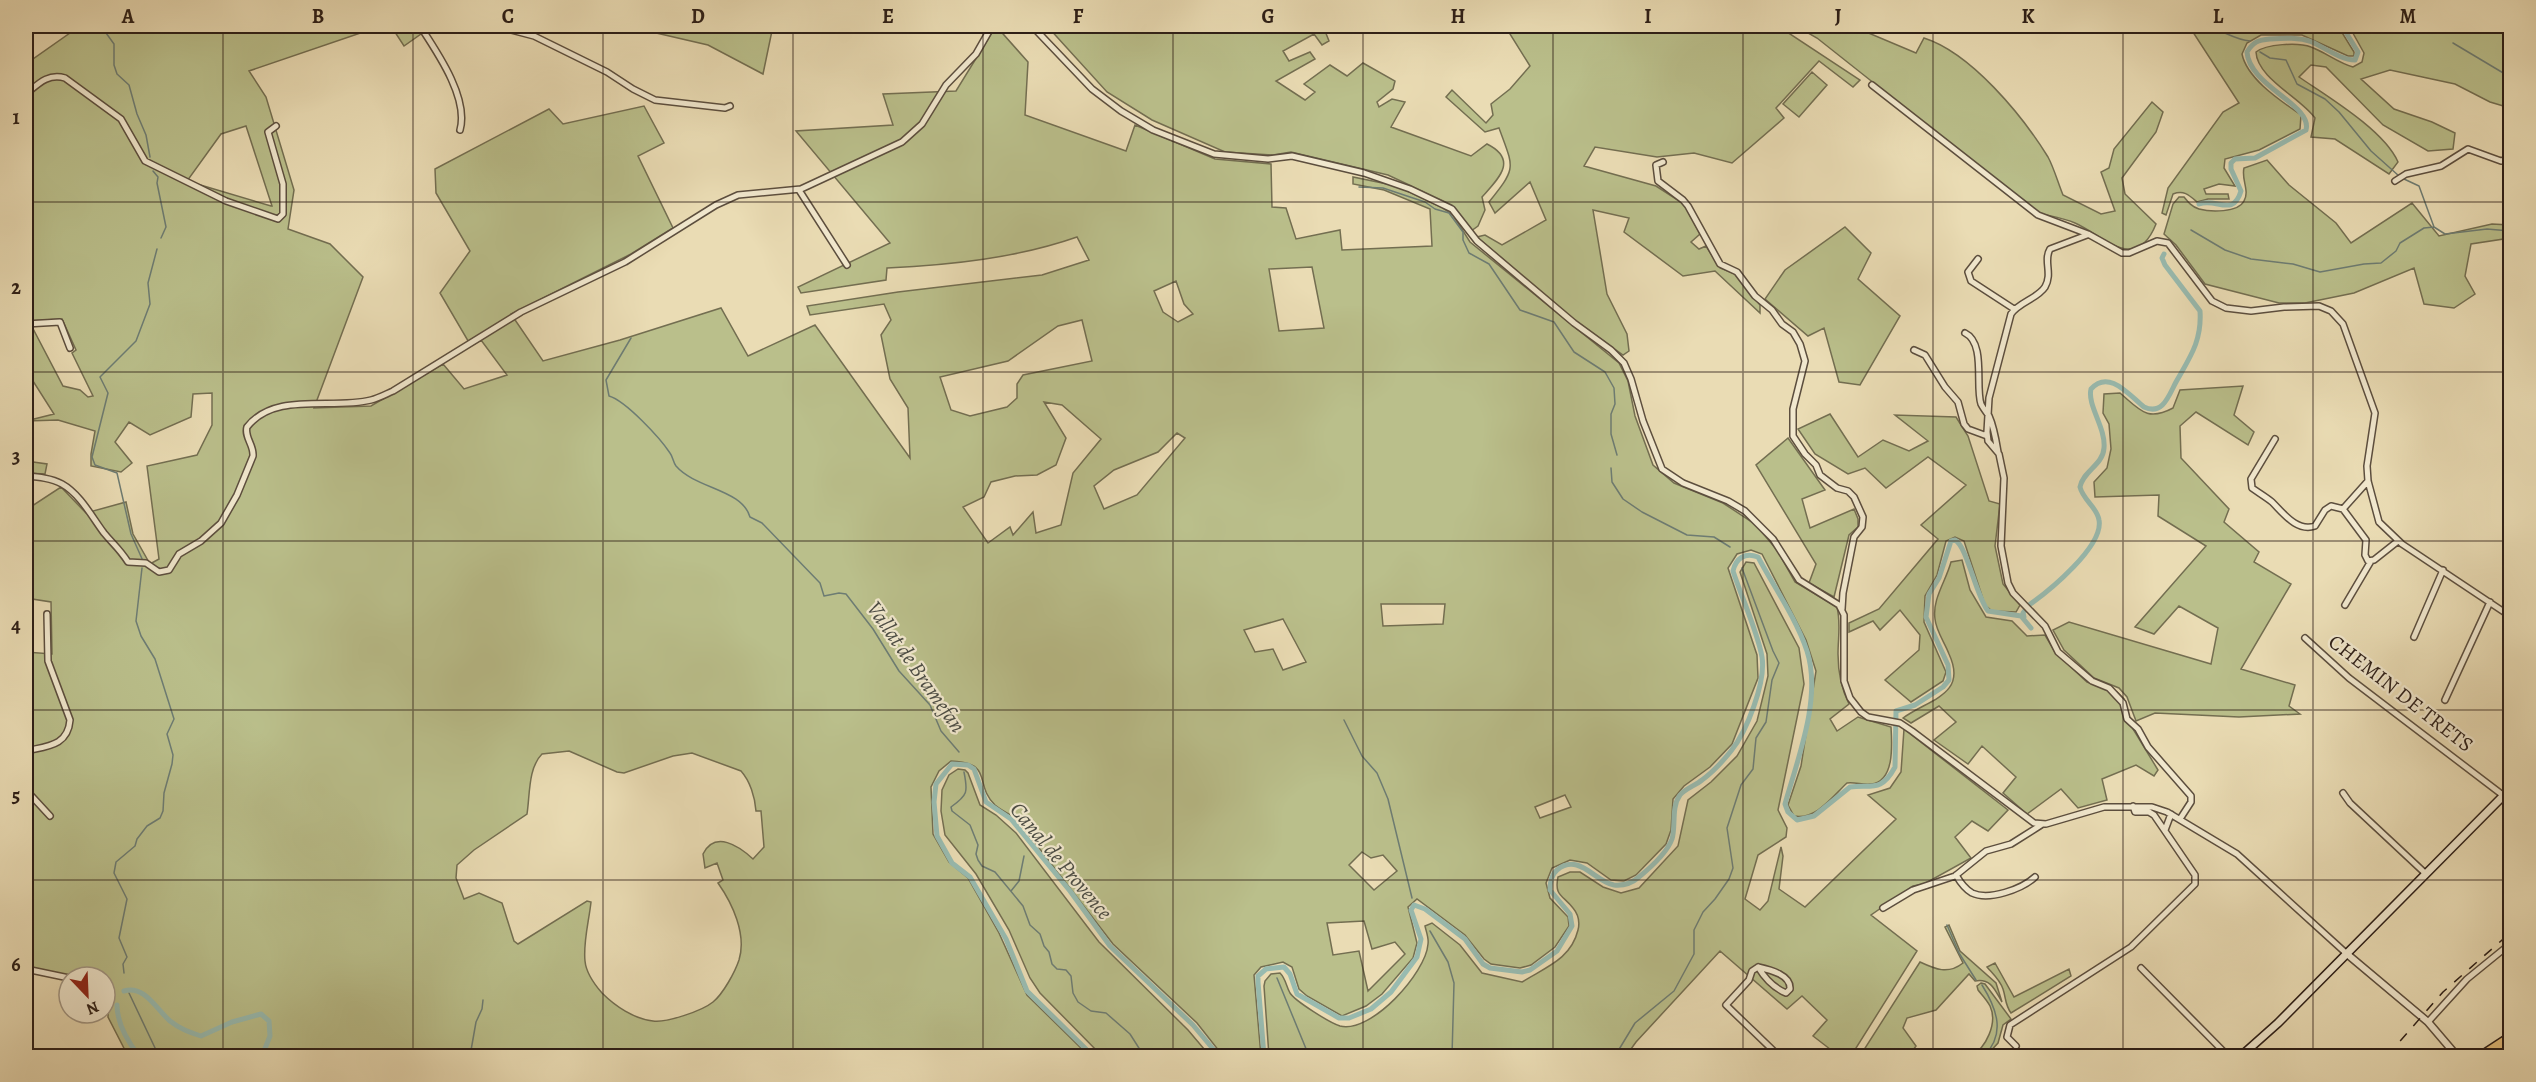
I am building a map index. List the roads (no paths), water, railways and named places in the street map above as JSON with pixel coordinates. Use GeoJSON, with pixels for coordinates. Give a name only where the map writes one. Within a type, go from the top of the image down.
{"type":"FeatureCollection","features":[{"type":"Feature","properties":{"kind":"highway"},"geometry":{"type":"LineString","coordinates":[[2481,1056],[2511,1037]]}},
{"type":"Feature","properties":{"kind":"highway"},"geometry":{"type":"LineString","coordinates":[[2493,1056],[2511,1046]]}},
{"type":"Feature","properties":{"kind":"main road"},"geometry":{"type":"LineString","coordinates":[[2241,1056],[2278,1023],[2511,789]]}},
{"type":"Feature","properties":{"kind":"street"},"geometry":{"type":"LineString","coordinates":[[420,26],[446,72],[461,105],[463,117],[460,130]]}},
{"type":"Feature","properties":{"kind":"street"},"geometry":{"type":"LineString","coordinates":[[496,26],[534,36],[607,72],[633,89],[656,100],[725,108],[730,106]]}},
{"type":"Feature","properties":{"kind":"street"},"geometry":{"type":"LineString","coordinates":[[26,476],[49,479],[66,487],[120,548],[128,562],[144,563],[156,572],[165,572],[173,567],[184,550],[201,541],[221,523],[237,495],[253,456],[246,427],[261,413],[282,406],[372,400],[395,389],[520,312],[625,262],[716,205],[738,195],[799,190],[892,146],[916,131],[946,86],[976,54],[992,26]]}},
{"type":"Feature","properties":{"kind":"street"},"geometry":{"type":"LineString","coordinates":[[1032,26],[1092,89],[1120,111],[1153,130],[1214,154],[1268,159],[1292,156],[1357,171],[1389,180],[1452,209],[1477,241],[1624,363],[1643,422],[1662,469],[1683,483],[1728,501],[1745,511],[1773,539],[1799,580],[1813,591],[1834,601],[1842,609]]}},
{"type":"Feature","properties":{"kind":"street"},"geometry":{"type":"LineString","coordinates":[[26,94],[46,78],[55,75],[65,78],[121,119],[145,161],[226,201],[278,219],[283,214],[284,195],[268,132],[276,126]]}},
{"type":"Feature","properties":{"kind":"street"},"geometry":{"type":"LineString","coordinates":[[1872,85],[2038,215],[2088,234],[2121,252],[2129,253],[2157,241],[2168,243],[2212,301],[2226,308],[2251,311],[2319,306],[2331,311],[2343,324],[2375,413],[2369,450],[2368,481],[2379,522],[2398,541],[2511,616]]}},
{"type":"Feature","properties":{"kind":"street"},"geometry":{"type":"LineString","coordinates":[[2395,182],[2412,172],[2441,166],[2468,149],[2501,161],[2505,160],[2511,149]]}},
{"type":"Feature","properties":{"kind":"street"},"geometry":{"type":"LineString","coordinates":[[1663,162],[1656,165],[1658,182],[1688,206],[1720,264],[1737,272],[1755,296],[1793,332],[1800,344],[1805,361],[1793,409],[1793,436],[1816,465],[1820,475],[1854,497],[1863,517],[1862,527],[1854,537],[1843,592],[1843,671],[1846,690],[1861,712],[1868,717],[1900,723],[1972,775],[2021,815],[2034,823],[2043,824]]}},
{"type":"Feature","properties":{"kind":"street"},"geometry":{"type":"LineString","coordinates":[[799,190],[847,265]]}},
{"type":"Feature","properties":{"kind":"street"},"geometry":{"type":"LineString","coordinates":[[1987,436],[1989,398],[2011,314],[2014,309],[2042,291],[2047,283],[2050,249],[2088,234]]}},
{"type":"Feature","properties":{"kind":"street"},"geometry":{"type":"LineString","coordinates":[[1978,259],[1968,272],[1971,281],[2014,309]]}},
{"type":"Feature","properties":{"kind":"street"},"geometry":{"type":"LineString","coordinates":[[26,324],[60,321],[70,348]]}},
{"type":"Feature","properties":{"kind":"street"},"geometry":{"type":"LineString","coordinates":[[1965,333],[1973,341],[1976,350],[1980,371],[1981,404],[1989,417],[2004,478],[2001,555],[2008,583],[2013,593],[2044,626],[2058,652],[2092,681],[2109,688],[2123,703],[2127,719],[2138,729],[2148,747],[2191,796],[2191,802],[2180,819]]}},
{"type":"Feature","properties":{"kind":"street"},"geometry":{"type":"LineString","coordinates":[[1914,350],[1924,355],[1958,402],[1964,424],[1968,429],[1987,436],[1999,454]]}},
{"type":"Feature","properties":{"kind":"street"},"geometry":{"type":"LineString","coordinates":[[2275,439],[2251,479],[2252,488],[2303,528],[2316,526],[2325,510],[2331,506],[2343,509],[2366,540],[2364,555],[2371,561]]}},
{"type":"Feature","properties":{"kind":"street"},"geometry":{"type":"LineString","coordinates":[[2343,509],[2368,481]]}},
{"type":"Feature","properties":{"kind":"street"},"geometry":{"type":"LineString","coordinates":[[2345,605],[2371,561],[2398,541]]}},
{"type":"Feature","properties":{"kind":"street"},"geometry":{"type":"LineString","coordinates":[[2414,637],[2443,570]]}},
{"type":"Feature","properties":{"kind":"street"},"geometry":{"type":"LineString","coordinates":[[2445,700],[2490,602]]}},
{"type":"Feature","properties":{"kind":"street"},"geometry":{"type":"LineString","coordinates":[[26,751],[48,747],[65,736],[69,730],[70,720],[48,661],[47,614]]}},
{"type":"Feature","properties":{"kind":"street","name":"CHEMIN DE TRETS"},"geometry":{"type":"LineString","coordinates":[[2305,638],[2349,678],[2504,796]]}},
{"type":"Feature","properties":{"kind":"street"},"geometry":{"type":"LineString","coordinates":[[26,790],[50,816]]}},
{"type":"Feature","properties":{"kind":"street"},"geometry":{"type":"LineString","coordinates":[[2343,793],[2350,803],[2426,874]]}},
{"type":"Feature","properties":{"kind":"street"},"geometry":{"type":"LineString","coordinates":[[2016,1046],[2007,1037],[2010,1025],[2131,947],[2195,884],[2195,875],[2153,814],[2137,812],[2133,806]]}},
{"type":"Feature","properties":{"kind":"street"},"geometry":{"type":"LineString","coordinates":[[1883,908],[1913,890],[1956,875],[1986,851],[2012,844],[2043,824],[2104,807],[2152,807],[2171,814],[2237,854],[2347,954],[2428,1022],[2457,1056]]}},
{"type":"Feature","properties":{"kind":"street"},"geometry":{"type":"LineString","coordinates":[[2165,830],[2171,814]]}},
{"type":"Feature","properties":{"kind":"street"},"geometry":{"type":"LineString","coordinates":[[1956,875],[1969,890],[1982,895],[2017,890],[2035,877]]}},
{"type":"Feature","properties":{"kind":"street"},"geometry":{"type":"LineString","coordinates":[[2428,1022],[2466,979],[2511,944]]}},
{"type":"Feature","properties":{"kind":"street"},"geometry":{"type":"LineString","coordinates":[[1758,967],[1786,976],[1790,982],[1790,989],[1786,993],[1781,992],[1758,967]]}},
{"type":"Feature","properties":{"kind":"street"},"geometry":{"type":"LineString","coordinates":[[1758,967],[1752,971],[1749,980],[1726,1005],[1779,1056]]}},
{"type":"Feature","properties":{"kind":"street"},"geometry":{"type":"LineString","coordinates":[[2142,968],[2228,1056]]}},
{"type":"Feature","properties":{"kind":"street"},"geometry":{"type":"LineString","coordinates":[[26,969],[57,975]]}},
{"type":"Feature","properties":{"kind":"waterway"},"geometry":{"type":"LineString","coordinates":[[101,26],[114,44],[114,65],[117,74],[129,85],[146,135],[150,157]]}},
{"type":"Feature","properties":{"kind":"waterway"},"geometry":{"type":"LineString","coordinates":[[2205,26],[2238,39],[2250,41]]}},
{"type":"Feature","properties":{"kind":"waterway","name":"Canal de Provence"},"geometry":{"type":"LineString","coordinates":[[2199,204],[2229,205],[2233,203],[2238,199],[2241,191],[2231,169],[2231,163],[2235,159],[2255,158],[2306,130],[2306,121],[2300,112],[2268,85],[2250,64],[2247,52],[2249,49],[2262,40],[2281,38],[2307,40],[2339,56],[2355,60],[2358,52],[2342,26]]}},
{"type":"Feature","properties":{"kind":"waterway"},"geometry":{"type":"LineString","coordinates":[[2453,43],[2510,77]]}},
{"type":"Feature","properties":{"kind":"waterway"},"geometry":{"type":"LineString","coordinates":[[2260,52],[2270,58],[2286,60],[2297,84],[2325,99],[2339,112],[2371,151],[2399,176]]}},
{"type":"Feature","properties":{"kind":"waterway"},"geometry":{"type":"LineString","coordinates":[[153,171],[158,177],[157,183],[166,227],[161,238]]}},
{"type":"Feature","properties":{"kind":"waterway"},"geometry":{"type":"LineString","coordinates":[[2404,179],[2419,186],[2434,227],[2445,234],[2487,229],[2510,231]]}},
{"type":"Feature","properties":{"kind":"waterway"},"geometry":{"type":"LineString","coordinates":[[1359,187],[1383,188],[1449,213],[1463,232],[1463,240],[1469,253],[1489,264],[1520,310],[1554,322],[1574,352],[1605,372],[1614,388],[1615,404],[1611,414],[1611,434],[1617,455]]}},
{"type":"Feature","properties":{"kind":"waterway"},"geometry":{"type":"LineString","coordinates":[[2191,230],[2225,250],[2251,259],[2293,264],[2320,272],[2381,263],[2396,251],[2400,243],[2424,228],[2434,227]]}},
{"type":"Feature","properties":{"kind":"waterway"},"geometry":{"type":"LineString","coordinates":[[143,561],[131,534],[117,473],[95,465],[92,457],[108,393],[100,377],[136,341],[150,304],[148,283],[157,249]]}},
{"type":"Feature","properties":{"kind":"waterway","name":"Canal de Provence"},"geometry":{"type":"LineString","coordinates":[[2024,617],[2023,613],[2029,605],[2061,579],[2084,555],[2098,531],[2098,515],[2080,487],[2082,481],[2100,459],[2104,448],[2104,440],[2090,395],[2091,389],[2098,384],[2112,383],[2144,407],[2156,409],[2168,398],[2194,348],[2199,331],[2200,311],[2165,265],[2162,258],[2164,254]]}},
{"type":"Feature","properties":{"kind":"waterway","name":"Vallat de Bramefan"},"geometry":{"type":"LineString","coordinates":[[631,338],[606,380],[609,396],[624,405],[651,430],[665,446],[676,466],[685,474],[738,500],[750,517],[762,523],[820,583],[824,596],[846,594],[873,629],[899,671],[930,705],[941,731],[959,752]]}},
{"type":"Feature","properties":{"kind":"waterway"},"geometry":{"type":"LineString","coordinates":[[1611,468],[1612,482],[1623,499],[1642,512],[1687,535],[1714,537],[1730,547]]}},
{"type":"Feature","properties":{"kind":"waterway","name":"Canal de Provence"},"geometry":{"type":"LineString","coordinates":[[1264,1056],[1258,976],[1266,969],[1284,967],[1290,974],[1297,994],[1339,1018],[1349,1018],[1371,1009],[1391,992],[1417,957],[1421,939],[1411,910],[1414,905],[1425,909],[1465,939],[1483,964],[1490,968],[1522,972],[1530,970],[1557,951],[1572,926],[1570,914],[1550,890],[1551,879],[1557,870],[1565,865],[1573,864],[1607,883],[1621,885],[1636,879],[1658,860],[1672,839],[1677,800],[1685,791],[1710,774],[1731,751],[1749,719],[1758,692],[1762,667],[1760,647],[1733,571],[1736,563],[1742,557],[1749,555],[1758,557],[1797,627],[1807,651],[1811,669],[1812,688],[1807,728],[1785,804],[1788,812],[1797,820],[1814,816],[1850,787],[1875,786],[1885,781],[1895,767],[1896,711],[1915,705],[1943,687],[1949,680],[1948,665],[1926,617],[1929,594],[1939,578],[1951,541],[1955,540],[1964,552],[1979,594],[1988,611],[2021,616],[2031,628]]}},
{"type":"Feature","properties":{"kind":"waterway"},"geometry":{"type":"LineString","coordinates":[[124,973],[123,964],[127,957],[119,938],[127,899],[114,873],[116,862],[135,846],[137,839],[147,826],[160,818],[173,755],[167,734],[174,719],[155,659],[141,636],[136,621],[142,568]]}},
{"type":"Feature","properties":{"kind":"waterway"},"geometry":{"type":"LineString","coordinates":[[1615,1056],[1635,1023],[1674,991],[1694,954],[1694,930],[1703,912],[1729,879],[1733,868],[1727,828],[1741,785],[1753,769],[1756,738],[1766,722],[1772,680],[1779,663],[1742,568]]}},
{"type":"Feature","properties":{"kind":"waterway"},"geometry":{"type":"LineString","coordinates":[[1344,720],[1362,756],[1377,773],[1388,799],[1412,898]]}},
{"type":"Feature","properties":{"kind":"waterway","name":"Canal de Provence"},"geometry":{"type":"LineString","coordinates":[[1093,1056],[1027,991],[1006,939],[970,877],[952,863],[937,836],[934,802],[936,784],[952,764],[968,765],[974,769],[986,802],[1011,819],[1070,891],[1110,946],[1193,1025],[1219,1056]]}},
{"type":"Feature","properties":{"kind":"waterway","name":"Vallat de Bramefan"},"geometry":{"type":"LineString","coordinates":[[964,772],[966,784],[964,796],[951,807],[952,811],[970,825],[978,845],[976,854],[978,860],[982,866],[995,872],[1023,906],[1030,925],[1040,934],[1052,964],[1057,969],[1066,970],[1071,976],[1073,993],[1078,1002],[1091,1011],[1106,1013],[1130,1034],[1144,1056]]}},
{"type":"Feature","properties":{"kind":"waterway"},"geometry":{"type":"LineString","coordinates":[[1011,891],[1019,881],[1024,856]]}},
{"type":"Feature","properties":{"kind":"waterway"},"geometry":{"type":"LineString","coordinates":[[1947,925],[1959,953],[1976,980]]}},
{"type":"Feature","properties":{"kind":"waterway"},"geometry":{"type":"LineString","coordinates":[[1430,931],[1448,962],[1454,983],[1452,1056]]}},
{"type":"Feature","properties":{"kind":"waterway"},"geometry":{"type":"LineString","coordinates":[[1277,978],[1309,1056]]}},
{"type":"Feature","properties":{"kind":"waterway"},"geometry":{"type":"LineString","coordinates":[[1982,985],[1992,1003],[1997,1021],[1995,1039],[1984,1056]]}},
{"type":"Feature","properties":{"kind":"waterway","name":"Canal de Provence"},"geometry":{"type":"LineString","coordinates":[[124,991],[138,991],[150,999],[174,1024],[201,1036],[232,1022],[261,1014],[269,1021],[270,1036],[262,1056]]}},
{"type":"Feature","properties":{"kind":"waterway"},"geometry":{"type":"LineString","coordinates":[[129,993],[156,1050],[171,1049],[188,1056]]}},
{"type":"Feature","properties":{"kind":"waterway"},"geometry":{"type":"LineString","coordinates":[[470,1056],[476,1022],[483,1000]]}},
{"type":"Feature","properties":{"kind":"waterway","name":"Canal de Provence"},"geometry":{"type":"LineString","coordinates":[[117,1012],[124,1032],[139,1056]]}},
{"type":"Feature","properties":{"kind":"railway"},"geometry":{"type":"LineString","coordinates":[[2387,1056],[2443,992],[2510,933]]}}]}
